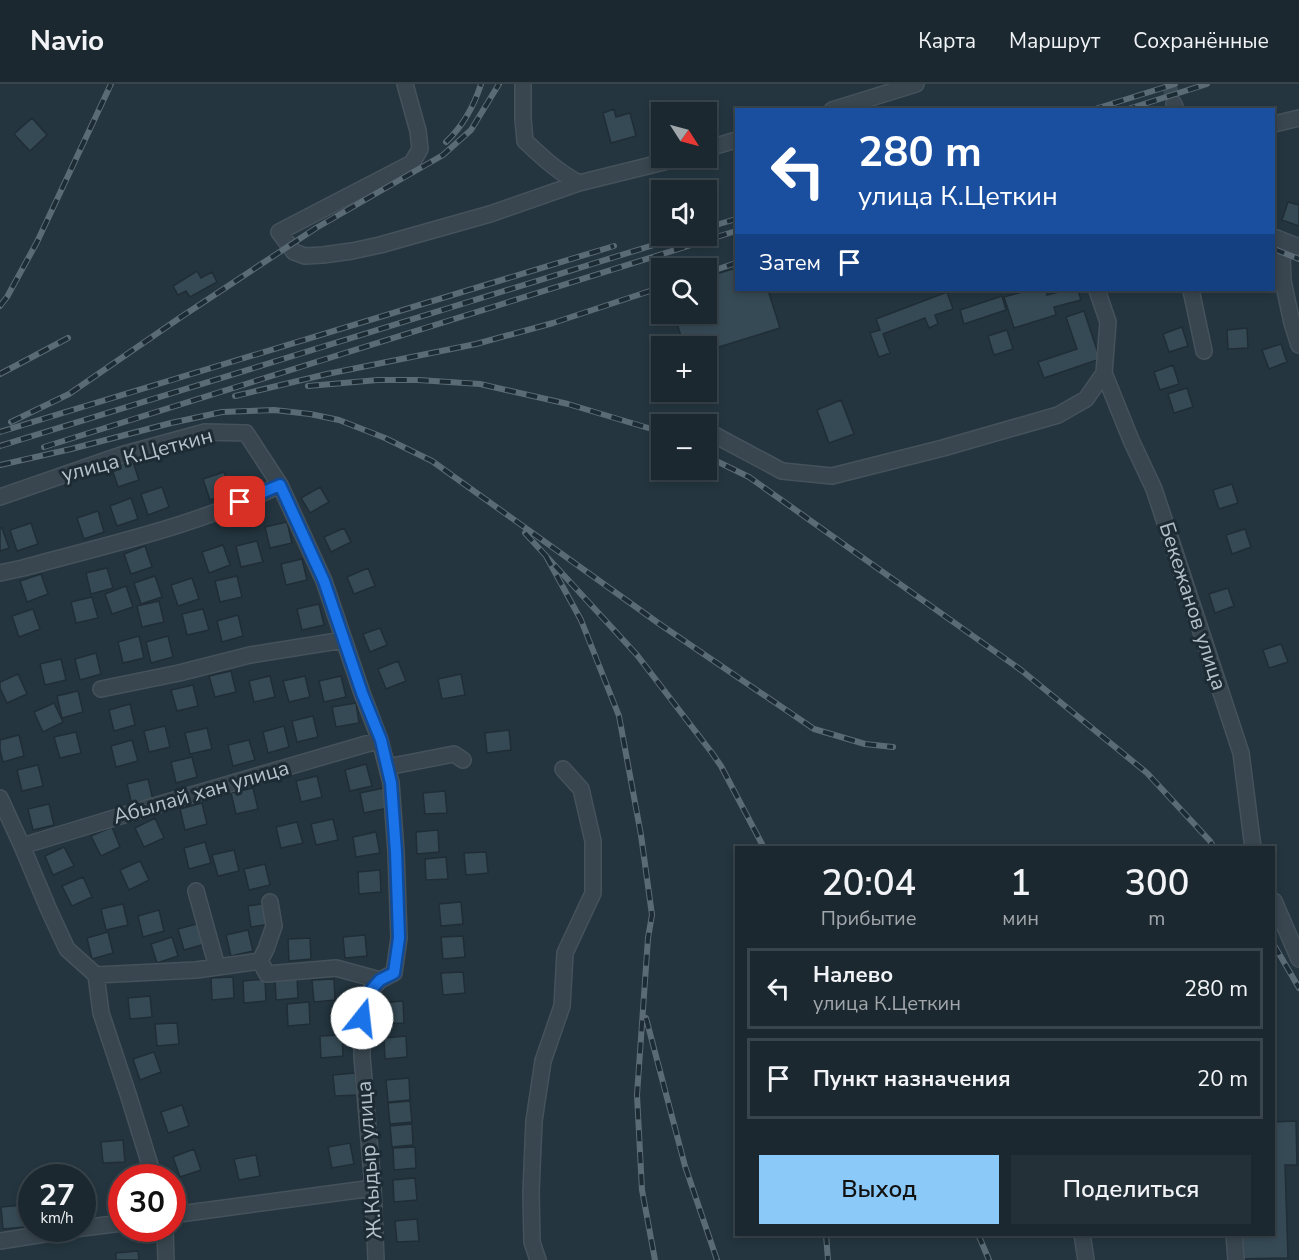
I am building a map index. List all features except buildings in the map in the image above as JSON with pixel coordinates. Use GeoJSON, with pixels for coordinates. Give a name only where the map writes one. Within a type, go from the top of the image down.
{"type":"FeatureCollection","features":[{"type":"Feature","properties":{"kind":"street"},"geometry":{"type":"LineString","coordinates":[[405,84],[420,149],[412,163],[279,232],[294,252],[305,256],[322,255],[380,245],[490,214],[579,183],[651,165]]}},
{"type":"Feature","properties":{"kind":"street"},"geometry":{"type":"LineString","coordinates":[[523,84],[525,141],[545,161],[579,183]]}},
{"type":"Feature","properties":{"kind":"street"},"geometry":{"type":"LineString","coordinates":[[838,108],[916,84]]}},
{"type":"Feature","properties":{"kind":"street"},"geometry":{"type":"LineString","coordinates":[[1275,124],[1299,118]]}},
{"type":"Feature","properties":{"kind":"street"},"geometry":{"type":"LineString","coordinates":[[717,146],[735,140]]}},
{"type":"Feature","properties":{"kind":"street"},"geometry":{"type":"LineString","coordinates":[[1275,237],[1297,246]]}},
{"type":"Feature","properties":{"kind":"street"},"geometry":{"type":"LineString","coordinates":[[1297,246],[1282,252],[1278,257],[1299,345]]}},
{"type":"Feature","properties":{"kind":"street","name":"Бекежанов улица"},"geometry":{"type":"LineString","coordinates":[[1097,291],[1108,322],[1104,373],[1154,489],[1241,753],[1252,846]]}},
{"type":"Feature","properties":{"kind":"street"},"geometry":{"type":"LineString","coordinates":[[1191,291],[1204,351]]}},
{"type":"Feature","properties":{"kind":"street"},"geometry":{"type":"LineString","coordinates":[[717,436],[782,471],[832,476],[943,448],[1058,415],[1086,399],[1104,373]]}},
{"type":"Feature","properties":{"kind":"street","name":"улица К.Цеткин"},"geometry":{"type":"LineString","coordinates":[[0,497],[121,455],[206,432],[246,433],[280,485]]}},
{"type":"Feature","properties":{"kind":"street"},"geometry":{"type":"LineString","coordinates":[[0,573],[172,527],[223,510],[280,485]]}},
{"type":"Feature","properties":{"kind":"street","name":"Ж.Кыдыр улица"},"geometry":{"type":"LineString","coordinates":[[280,485],[324,581],[381,740],[391,783],[399,938],[394,973],[380,980],[363,999],[362,1056],[373,1188],[376,1260]]}},
{"type":"Feature","properties":{"kind":"street"},"geometry":{"type":"LineString","coordinates":[[101,689],[250,655],[344,640]]}},
{"type":"Feature","properties":{"kind":"street","name":"Абылай хан улица"},"geometry":{"type":"LineString","coordinates":[[22,846],[381,740]]}},
{"type":"Feature","properties":{"kind":"street"},"geometry":{"type":"LineString","coordinates":[[387,768],[454,754],[463,760]]}},
{"type":"Feature","properties":{"kind":"street"},"geometry":{"type":"LineString","coordinates":[[538,1260],[532,1242],[531,1192],[536,1111],[543,1061],[562,1006],[565,953],[593,893],[593,842],[581,789],[563,769]]}},
{"type":"Feature","properties":{"kind":"street"},"geometry":{"type":"LineString","coordinates":[[0,798],[67,949],[96,975],[101,1013],[150,1164]]}},
{"type":"Feature","properties":{"kind":"street"},"geometry":{"type":"LineString","coordinates":[[196,891],[217,967]]}},
{"type":"Feature","properties":{"kind":"street"},"geometry":{"type":"LineString","coordinates":[[260,961],[274,926],[270,902]]}},
{"type":"Feature","properties":{"kind":"street"},"geometry":{"type":"LineString","coordinates":[[1275,903],[1299,959]]}},
{"type":"Feature","properties":{"kind":"street"},"geometry":{"type":"LineString","coordinates":[[96,975],[196,970],[260,961]]}},
{"type":"Feature","properties":{"kind":"street"},"geometry":{"type":"LineString","coordinates":[[260,961],[267,974],[336,968],[380,980]]}},
{"type":"Feature","properties":{"kind":"street"},"geometry":{"type":"LineString","coordinates":[[186,1213],[373,1188]]}},
{"type":"Feature","properties":{"kind":"street"},"geometry":{"type":"LineString","coordinates":[[1082,1236],[1086,1260]]}},
{"type":"Feature","properties":{"kind":"street"},"geometry":{"type":"LineString","coordinates":[[1234,1236],[1236,1260]]}},
{"type":"Feature","properties":{"kind":"street"},"geometry":{"type":"LineString","coordinates":[[0,1241],[18,1238]]}},
{"type":"Feature","properties":{"kind":"street"},"geometry":{"type":"LineString","coordinates":[[165,1242],[166,1260]]}},
{"type":"Feature","properties":{"kind":"tunnel"},"geometry":{"type":"LineString","coordinates":[[1169,84],[1174,104]]}},
{"type":"Feature","properties":{"kind":"railway"},"geometry":{"type":"LineString","coordinates":[[0,306],[37,242],[111,84]]}},
{"type":"Feature","properties":{"kind":"railway"},"geometry":{"type":"LineString","coordinates":[[446,142],[467,115],[481,84]]}},
{"type":"Feature","properties":{"kind":"railway"},"geometry":{"type":"LineString","coordinates":[[11,422],[69,394],[316,228],[443,155],[471,130],[499,84]]}},
{"type":"Feature","properties":{"kind":"railway"},"geometry":{"type":"LineString","coordinates":[[1098,108],[1175,84]]}},
{"type":"Feature","properties":{"kind":"railway"},"geometry":{"type":"LineString","coordinates":[[1131,108],[1207,84]]}},
{"type":"Feature","properties":{"kind":"railway"},"geometry":{"type":"LineString","coordinates":[[717,225],[735,219]]}},
{"type":"Feature","properties":{"kind":"railway"},"geometry":{"type":"LineString","coordinates":[[44,447],[735,231]]}},
{"type":"Feature","properties":{"kind":"railway"},"geometry":{"type":"LineString","coordinates":[[0,432],[614,246]]}},
{"type":"Feature","properties":{"kind":"railway"},"geometry":{"type":"LineString","coordinates":[[0,446],[651,246]]}},
{"type":"Feature","properties":{"kind":"railway"},"geometry":{"type":"LineString","coordinates":[[1275,249],[1299,259]]}},
{"type":"Feature","properties":{"kind":"railway"},"geometry":{"type":"LineString","coordinates":[[717,269],[735,263]]}},
{"type":"Feature","properties":{"kind":"railway"},"geometry":{"type":"LineString","coordinates":[[235,396],[327,374],[476,344],[553,323],[651,291]]}},
{"type":"Feature","properties":{"kind":"railway"},"geometry":{"type":"LineString","coordinates":[[0,374],[68,338]]}},
{"type":"Feature","properties":{"kind":"railway"},"geometry":{"type":"LineString","coordinates":[[308,386],[378,380],[480,384],[568,404],[651,429]]}},
{"type":"Feature","properties":{"kind":"railway"},"geometry":{"type":"LineString","coordinates":[[0,465],[222,412],[274,410],[339,420],[385,438],[432,461],[661,625],[814,729],[865,744],[893,747]]}},
{"type":"Feature","properties":{"kind":"railway"},"geometry":{"type":"LineString","coordinates":[[717,461],[749,477],[1021,670],[1147,773],[1213,846]]}},
{"type":"Feature","properties":{"kind":"railway"},"geometry":{"type":"LineString","coordinates":[[525,533],[637,655],[712,753],[763,846]]}},
{"type":"Feature","properties":{"kind":"railway"},"geometry":{"type":"LineString","coordinates":[[546,556],[581,620],[619,716],[641,835],[652,915],[648,938],[637,1095],[642,1190],[655,1260]]}},
{"type":"Feature","properties":{"kind":"railway"},"geometry":{"type":"LineString","coordinates":[[1275,947],[1299,988]]}},
{"type":"Feature","properties":{"kind":"railway"},"geometry":{"type":"LineString","coordinates":[[646,1018],[685,1166],[717,1260]]}},
{"type":"Feature","properties":{"kind":"railway"},"geometry":{"type":"LineString","coordinates":[[826,1236],[828,1260]]}},
{"type":"Feature","properties":{"kind":"railway"},"geometry":{"type":"LineString","coordinates":[[979,1236],[989,1260]]}},
{"type":"Feature","properties":{"kind":"route"},"geometry":{"type":"LineString","coordinates":[[240,502],[280,485],[324,581],[362,693],[381,740],[391,783],[399,938],[394,973],[380,980],[363,999],[362,1018]]}}]}
